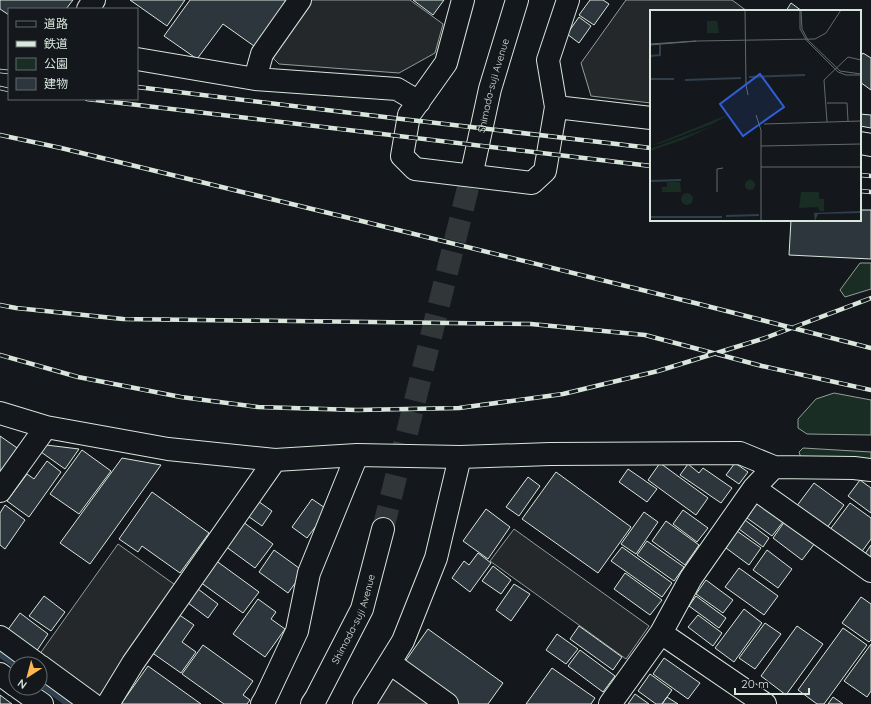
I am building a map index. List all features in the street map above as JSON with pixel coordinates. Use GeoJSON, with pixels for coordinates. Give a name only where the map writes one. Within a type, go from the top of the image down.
{"type":"FeatureCollection","features":[{"type":"Feature","properties":{"kind":"street"},"geometry":{"type":"LineString","coordinates":[[255,78],[262,54],[300,0]]}},
{"type":"Feature","properties":{"kind":"street"},"geometry":{"type":"LineString","coordinates":[[463,0],[446,63],[409,115],[402,156],[415,169],[532,183],[545,171],[556,107],[548,60],[568,0]]}},
{"type":"Feature","properties":{"kind":"street","name":"Shimada-suji Avenue"},"geometry":{"type":"LineString","coordinates":[[472,172],[490,88],[517,0]]}},
{"type":"Feature","properties":{"kind":"street"},"geometry":{"type":"LineString","coordinates":[[138,59],[255,78],[397,89],[419,102]]}},
{"type":"Feature","properties":{"kind":"street"},"geometry":{"type":"LineString","coordinates":[[556,107],[650,118]]}},
{"type":"Feature","properties":{"kind":"street"},"geometry":{"type":"LineString","coordinates":[[861,143],[871,145]]}},
{"type":"Feature","properties":{"kind":"street"},"geometry":{"type":"LineString","coordinates":[[0,413],[46,427],[168,449],[275,460],[357,455],[460,457],[558,454],[740,453],[774,467],[854,468],[871,470]]}},
{"type":"Feature","properties":{"kind":"street"},"geometry":{"type":"LineString","coordinates":[[0,491],[46,427]]}},
{"type":"Feature","properties":{"kind":"street"},"geometry":{"type":"LineString","coordinates":[[262,704],[297,631],[309,573],[357,455]]}},
{"type":"Feature","properties":{"kind":"street"},"geometry":{"type":"LineString","coordinates":[[364,704],[403,641],[436,558],[460,457]]}},
{"type":"Feature","properties":{"kind":"street"},"geometry":{"type":"LineString","coordinates":[[108,704],[133,663],[275,460]]}},
{"type":"Feature","properties":{"kind":"street"},"geometry":{"type":"LineString","coordinates":[[610,704],[661,632],[691,578],[754,488],[774,467]]}},
{"type":"Feature","properties":{"kind":"street"},"geometry":{"type":"LineString","coordinates":[[754,488],[871,570]]}},
{"type":"Feature","properties":{"kind":"street","name":"Shimada-suji Avenue"},"geometry":{"type":"LineString","coordinates":[[312,704],[362,609],[383,529]]}},
{"type":"Feature","properties":{"kind":"street"},"geometry":{"type":"LineString","coordinates":[[661,632],[765,704]]}},
{"type":"Feature","properties":{"kind":"street"},"geometry":{"type":"LineString","coordinates":[[0,638],[26,656]]}},
{"type":"Feature","properties":{"kind":"street"},"geometry":{"type":"LineString","coordinates":[[390,663],[447,704]]}},
{"type":"Feature","properties":{"kind":"street"},"geometry":{"type":"LineString","coordinates":[[48,672],[92,704]]}},
{"type":"Feature","properties":{"kind":"street"},"geometry":{"type":"LineString","coordinates":[[30,696],[41,704]]}},
{"type":"Feature","properties":{"kind":"green space"},"geometry":{"type":"Polygon","coordinates":[[[860,263],[871,263],[871,289],[845,297],[840,290],[860,263]]]}},
{"type":"Feature","properties":{"kind":"green space"},"geometry":{"type":"Polygon","coordinates":[[[834,393],[871,400],[871,435],[807,434],[798,428],[798,419],[816,399],[834,393]]]}},
{"type":"Feature","properties":{"kind":"green space"},"geometry":{"type":"Polygon","coordinates":[[[803,448],[871,452],[871,463],[801,458],[799,452],[803,448]]]}},
{"type":"Feature","properties":{"kind":"shaded area"},"geometry":{"type":"Polygon","coordinates":[[[306,0],[410,0],[443,24],[435,53],[399,73],[279,64],[269,54],[306,0]]]}},
{"type":"Feature","properties":{"kind":"shaded area"},"geometry":{"type":"Polygon","coordinates":[[[626,0],[732,0],[746,10],[650,10],[650,103],[591,96],[581,63],[626,0]]]}},
{"type":"Feature","properties":{"kind":"shaded area"},"geometry":{"type":"Polygon","coordinates":[[[514,529],[649,626],[626,659],[490,561],[514,529]]]}},
{"type":"Feature","properties":{"kind":"shaded area"},"geometry":{"type":"Polygon","coordinates":[[[118,544],[178,587],[98,698],[48,662],[48,656],[39,655],[118,544]]]}},
{"type":"Feature","properties":{"kind":"shaded area"},"geometry":{"type":"Polygon","coordinates":[[[396,673],[438,704],[373,704],[396,673]]]}},
{"type":"Feature","properties":{"kind":"building"},"geometry":{"type":"Polygon","coordinates":[[[0,0],[73,0],[67,8],[8,8],[8,14],[0,9],[0,0]]]}},
{"type":"Feature","properties":{"kind":"building"},"geometry":{"type":"Polygon","coordinates":[[[130,0],[185,0],[167,26],[130,0]]]}},
{"type":"Feature","properties":{"kind":"building"},"geometry":{"type":"Polygon","coordinates":[[[190,0],[288,0],[254,46],[223,24],[197,59],[164,36],[190,0]]]}},
{"type":"Feature","properties":{"kind":"building"},"geometry":{"type":"Polygon","coordinates":[[[413,0],[444,0],[433,15],[413,0]]]}},
{"type":"Feature","properties":{"kind":"building"},"geometry":{"type":"Polygon","coordinates":[[[590,0],[603,0],[609,4],[594,25],[579,15],[590,0]]]}},
{"type":"Feature","properties":{"kind":"building"},"geometry":{"type":"Polygon","coordinates":[[[791,3],[801,10],[787,10],[791,3]]]}},
{"type":"Feature","properties":{"kind":"building"},"geometry":{"type":"Polygon","coordinates":[[[579,17],[591,26],[579,43],[567,34],[579,17]]]}},
{"type":"Feature","properties":{"kind":"building"},"geometry":{"type":"Polygon","coordinates":[[[863,53],[871,58],[871,90],[861,83],[861,56],[863,53]]]}},
{"type":"Feature","properties":{"kind":"building"},"geometry":{"type":"Polygon","coordinates":[[[861,114],[871,115],[871,128],[861,126],[861,114]]]}},
{"type":"Feature","properties":{"kind":"building"},"geometry":{"type":"Polygon","coordinates":[[[861,210],[871,210],[871,259],[789,255],[791,221],[861,221],[861,210]]]}},
{"type":"Feature","properties":{"kind":"building"},"geometry":{"type":"Polygon","coordinates":[[[0,436],[20,450],[0,474],[0,436]]]}},
{"type":"Feature","properties":{"kind":"building"},"geometry":{"type":"Polygon","coordinates":[[[46,445],[79,449],[65,469],[41,452],[46,445]]]}},
{"type":"Feature","properties":{"kind":"building"},"geometry":{"type":"Polygon","coordinates":[[[82,450],[111,471],[79,514],[50,494],[82,450]]]}},
{"type":"Feature","properties":{"kind":"building"},"geometry":{"type":"Polygon","coordinates":[[[122,458],[161,465],[90,564],[60,543],[122,458]]]}},
{"type":"Feature","properties":{"kind":"building"},"geometry":{"type":"Polygon","coordinates":[[[47,461],[61,472],[29,517],[7,501],[27,474],[34,479],[47,461]]]}},
{"type":"Feature","properties":{"kind":"building"},"geometry":{"type":"Polygon","coordinates":[[[660,463],[708,498],[696,515],[648,480],[660,463]]]}},
{"type":"Feature","properties":{"kind":"building"},"geometry":{"type":"Polygon","coordinates":[[[735,463],[748,472],[739,484],[726,475],[735,463]]]}},
{"type":"Feature","properties":{"kind":"building"},"geometry":{"type":"Polygon","coordinates":[[[688,464],[699,473],[703,468],[732,488],[721,503],[680,475],[688,464]]]}},
{"type":"Feature","properties":{"kind":"building"},"geometry":{"type":"Polygon","coordinates":[[[628,469],[657,489],[647,502],[619,482],[628,469]]]}},
{"type":"Feature","properties":{"kind":"building"},"geometry":{"type":"Polygon","coordinates":[[[556,472],[631,527],[598,573],[522,519],[556,472]]]}},
{"type":"Feature","properties":{"kind":"building"},"geometry":{"type":"Polygon","coordinates":[[[528,477],[540,486],[519,516],[506,507],[528,477]]]}},
{"type":"Feature","properties":{"kind":"building"},"geometry":{"type":"Polygon","coordinates":[[[860,480],[871,488],[871,513],[848,496],[860,480]]]}},
{"type":"Feature","properties":{"kind":"building"},"geometry":{"type":"Polygon","coordinates":[[[814,483],[844,505],[826,529],[796,507],[814,483]]]}},
{"type":"Feature","properties":{"kind":"building"},"geometry":{"type":"Polygon","coordinates":[[[152,492],[209,533],[180,573],[142,546],[138,552],[119,539],[152,492]]]}},
{"type":"Feature","properties":{"kind":"building"},"geometry":{"type":"Polygon","coordinates":[[[255,499],[272,511],[262,526],[245,514],[255,499]]]}},
{"type":"Feature","properties":{"kind":"building"},"geometry":{"type":"Polygon","coordinates":[[[312,499],[328,510],[307,538],[292,527],[312,499]]]}},
{"type":"Feature","properties":{"kind":"building"},"geometry":{"type":"Polygon","coordinates":[[[757,503],[783,522],[772,536],[747,518],[757,503]]]}},
{"type":"Feature","properties":{"kind":"building"},"geometry":{"type":"Polygon","coordinates":[[[850,503],[871,518],[871,539],[860,554],[829,531],[850,503]]]}},
{"type":"Feature","properties":{"kind":"building"},"geometry":{"type":"Polygon","coordinates":[[[5,505],[25,520],[5,549],[0,545],[0,513],[5,505]]]}},
{"type":"Feature","properties":{"kind":"building"},"geometry":{"type":"Polygon","coordinates":[[[486,509],[510,527],[488,559],[463,541],[486,509]]]}},
{"type":"Feature","properties":{"kind":"building"},"geometry":{"type":"Polygon","coordinates":[[[683,510],[708,528],[697,542],[673,524],[683,510]]]}},
{"type":"Feature","properties":{"kind":"building"},"geometry":{"type":"Polygon","coordinates":[[[644,512],[658,522],[636,554],[621,544],[644,512]]]}},
{"type":"Feature","properties":{"kind":"building"},"geometry":{"type":"Polygon","coordinates":[[[745,520],[769,538],[763,547],[739,529],[745,520]]]}},
{"type":"Feature","properties":{"kind":"building"},"geometry":{"type":"Polygon","coordinates":[[[666,521],[699,545],[685,565],[652,541],[666,521]]]}},
{"type":"Feature","properties":{"kind":"building"},"geometry":{"type":"Polygon","coordinates":[[[785,521],[815,543],[802,560],[773,538],[785,521]]]}},
{"type":"Feature","properties":{"kind":"building"},"geometry":{"type":"Polygon","coordinates":[[[243,522],[273,544],[255,568],[225,546],[243,522]]]}},
{"type":"Feature","properties":{"kind":"building"},"geometry":{"type":"Polygon","coordinates":[[[737,531],[761,548],[749,565],[726,548],[737,531]]]}},
{"type":"Feature","properties":{"kind":"building"},"geometry":{"type":"Polygon","coordinates":[[[647,541],[684,567],[674,581],[637,555],[647,541]]]}},
{"type":"Feature","properties":{"kind":"building"},"geometry":{"type":"Polygon","coordinates":[[[871,545],[871,558],[865,554],[871,545]]]}},
{"type":"Feature","properties":{"kind":"building"},"geometry":{"type":"Polygon","coordinates":[[[622,547],[672,583],[662,597],[611,561],[622,547]]]}},
{"type":"Feature","properties":{"kind":"building"},"geometry":{"type":"Polygon","coordinates":[[[274,550],[299,568],[296,582],[288,593],[259,572],[274,550]]]}},
{"type":"Feature","properties":{"kind":"building"},"geometry":{"type":"Polygon","coordinates":[[[767,550],[792,569],[778,588],[753,570],[767,550]]]}},
{"type":"Feature","properties":{"kind":"building"},"geometry":{"type":"Polygon","coordinates":[[[478,553],[491,563],[470,592],[452,578],[464,561],[469,565],[478,553]]]}},
{"type":"Feature","properties":{"kind":"building"},"geometry":{"type":"Polygon","coordinates":[[[215,560],[259,592],[243,613],[200,582],[215,560]]]}},
{"type":"Feature","properties":{"kind":"building"},"geometry":{"type":"Polygon","coordinates":[[[493,566],[511,580],[501,594],[482,581],[493,566]]]}},
{"type":"Feature","properties":{"kind":"building"},"geometry":{"type":"Polygon","coordinates":[[[739,568],[778,596],[764,615],[725,587],[739,568]]]}},
{"type":"Feature","properties":{"kind":"building"},"geometry":{"type":"Polygon","coordinates":[[[625,573],[662,600],[650,615],[614,589],[625,573]]]}},
{"type":"Feature","properties":{"kind":"building"},"geometry":{"type":"Polygon","coordinates":[[[706,580],[733,600],[723,613],[696,594],[706,580]]]}},
{"type":"Feature","properties":{"kind":"building"},"geometry":{"type":"Polygon","coordinates":[[[514,584],[530,594],[511,621],[496,610],[514,584]]]}},
{"type":"Feature","properties":{"kind":"building"},"geometry":{"type":"Polygon","coordinates":[[[198,589],[218,604],[208,618],[188,603],[198,589]]]}},
{"type":"Feature","properties":{"kind":"building"},"geometry":{"type":"Polygon","coordinates":[[[44,596],[65,612],[51,631],[29,616],[44,596]]]}},
{"type":"Feature","properties":{"kind":"building"},"geometry":{"type":"Polygon","coordinates":[[[696,596],[726,618],[719,628],[689,606],[696,596]]]}},
{"type":"Feature","properties":{"kind":"building"},"geometry":{"type":"Polygon","coordinates":[[[861,597],[871,604],[871,640],[869,642],[842,623],[861,597]]]}},
{"type":"Feature","properties":{"kind":"building"},"geometry":{"type":"Polygon","coordinates":[[[258,599],[276,612],[271,619],[285,629],[265,657],[233,634],[258,599]]]}},
{"type":"Feature","properties":{"kind":"building"},"geometry":{"type":"Polygon","coordinates":[[[744,609],[762,623],[734,662],[715,648],[744,609]]]}},
{"type":"Feature","properties":{"kind":"building"},"geometry":{"type":"Polygon","coordinates":[[[20,613],[48,634],[36,652],[7,631],[20,613]]]}},
{"type":"Feature","properties":{"kind":"building"},"geometry":{"type":"Polygon","coordinates":[[[178,614],[194,625],[182,642],[196,652],[181,673],[151,652],[178,614]]]}},
{"type":"Feature","properties":{"kind":"building"},"geometry":{"type":"Polygon","coordinates":[[[698,615],[722,633],[713,646],[688,627],[698,615]]]}},
{"type":"Feature","properties":{"kind":"building"},"geometry":{"type":"Polygon","coordinates":[[[765,623],[781,634],[755,669],[739,658],[765,623]]]}},
{"type":"Feature","properties":{"kind":"building"},"geometry":{"type":"Polygon","coordinates":[[[579,626],[622,657],[613,670],[570,639],[579,626]]]}},
{"type":"Feature","properties":{"kind":"building"},"geometry":{"type":"Polygon","coordinates":[[[797,626],[823,644],[786,695],[761,676],[797,626]]]}},
{"type":"Feature","properties":{"kind":"building"},"geometry":{"type":"Polygon","coordinates":[[[843,628],[867,645],[824,704],[817,704],[798,690],[843,628]]]}},
{"type":"Feature","properties":{"kind":"building"},"geometry":{"type":"Polygon","coordinates":[[[428,629],[503,683],[488,704],[455,704],[402,666],[428,629]]]}},
{"type":"Feature","properties":{"kind":"building"},"geometry":{"type":"Polygon","coordinates":[[[557,634],[578,649],[566,664],[546,650],[557,634]]]}},
{"type":"Feature","properties":{"kind":"building"},"geometry":{"type":"Polygon","coordinates":[[[871,644],[871,691],[867,697],[844,681],[871,644]]]}},
{"type":"Feature","properties":{"kind":"building"},"geometry":{"type":"Polygon","coordinates":[[[203,645],[253,681],[243,695],[250,700],[247,704],[224,704],[182,674],[203,645]]]}},
{"type":"Feature","properties":{"kind":"building"},"geometry":{"type":"Polygon","coordinates":[[[580,650],[615,676],[603,692],[568,666],[580,650]]]}},
{"type":"Feature","properties":{"kind":"building"},"geometry":{"type":"Polygon","coordinates":[[[664,658],[700,683],[688,699],[653,674],[664,658]]]}},
{"type":"Feature","properties":{"kind":"building"},"geometry":{"type":"Polygon","coordinates":[[[148,666],[201,704],[121,704],[148,666]]]}},
{"type":"Feature","properties":{"kind":"building"},"geometry":{"type":"Polygon","coordinates":[[[552,668],[595,698],[591,704],[526,704],[552,668]]]}},
{"type":"Feature","properties":{"kind":"building"},"geometry":{"type":"Polygon","coordinates":[[[650,674],[672,690],[662,704],[656,704],[638,691],[650,674]]]}},
{"type":"Feature","properties":{"kind":"building"},"geometry":{"type":"Polygon","coordinates":[[[635,694],[649,704],[628,704],[635,694]]]}},
{"type":"Feature","properties":{"kind":"building"},"geometry":{"type":"Polygon","coordinates":[[[0,695],[12,704],[0,704],[0,695]]]}},
{"type":"Feature","properties":{"kind":"building"},"geometry":{"type":"Polygon","coordinates":[[[667,697],[678,704],[662,704],[667,697]]]}},
{"type":"Feature","properties":{"kind":"building"},"geometry":{"type":"Polygon","coordinates":[[[833,697],[843,704],[828,704],[833,697]]]}},
{"type":"Feature","properties":{"kind":"waterway"},"geometry":{"type":"LineString","coordinates":[[0,654],[8,660]]}},
{"type":"Feature","properties":{"kind":"waterway"},"geometry":{"type":"LineString","coordinates":[[48,689],[69,704]]}},
{"type":"Feature","properties":{"kind":"tunnel"},"geometry":{"type":"LineString","coordinates":[[383,529],[472,172]]}},
{"type":"Feature","properties":{"kind":"railway"},"geometry":{"type":"LineString","coordinates":[[0,71],[8,72]]}},
{"type":"Feature","properties":{"kind":"railway"},"geometry":{"type":"LineString","coordinates":[[138,87],[650,148]]}},
{"type":"Feature","properties":{"kind":"railway"},"geometry":{"type":"LineString","coordinates":[[0,88],[8,90]]}},
{"type":"Feature","properties":{"kind":"railway"},"geometry":{"type":"LineString","coordinates":[[95,100],[650,166]]}},
{"type":"Feature","properties":{"kind":"railway"},"geometry":{"type":"LineString","coordinates":[[0,135],[61,148],[341,216],[871,348]]}},
{"type":"Feature","properties":{"kind":"railway"},"geometry":{"type":"LineString","coordinates":[[861,175],[871,176]]}},
{"type":"Feature","properties":{"kind":"railway"},"geometry":{"type":"LineString","coordinates":[[861,191],[871,192]]}},
{"type":"Feature","properties":{"kind":"railway"},"geometry":{"type":"LineString","coordinates":[[0,355],[78,377],[181,397],[258,407],[357,410],[459,408],[563,394],[658,371],[765,338],[871,298]]}},
{"type":"Feature","properties":{"kind":"railway"},"geometry":{"type":"LineString","coordinates":[[0,305],[123,319],[531,324],[645,335],[762,366],[871,390]]}}]}
